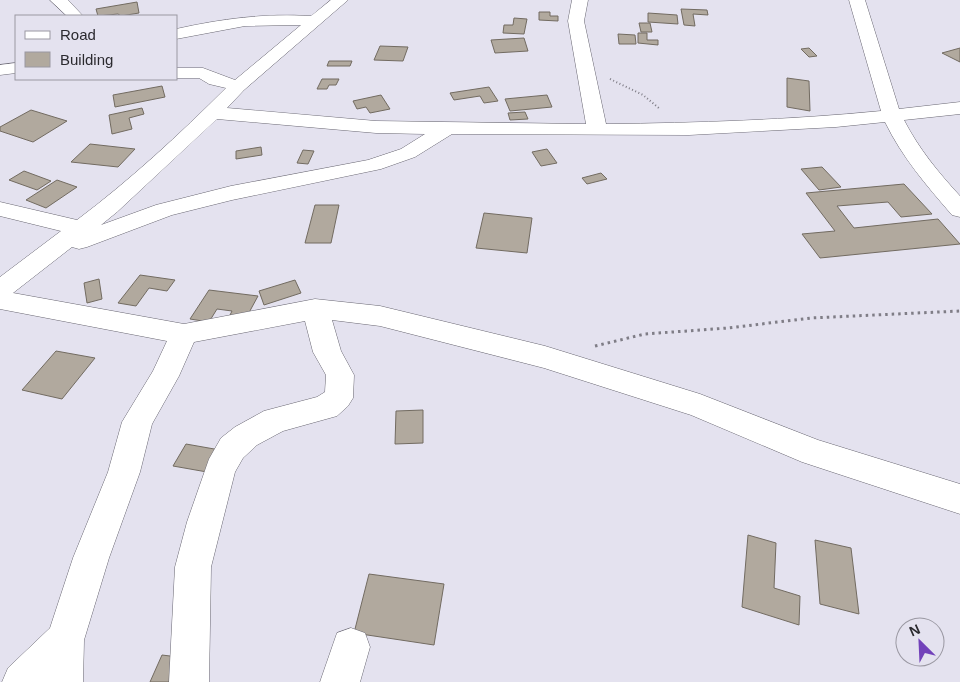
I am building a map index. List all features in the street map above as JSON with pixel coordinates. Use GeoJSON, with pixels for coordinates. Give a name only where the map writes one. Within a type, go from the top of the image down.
{"type":"FeatureCollection","features":[{"type":"Feature","properties":{"kind":"street"},"geometry":{"type":"LineString","coordinates":[[58,0],[67,6],[74,15]]}},
{"type":"Feature","properties":{"kind":"street"},"geometry":{"type":"LineString","coordinates":[[0,290],[108,207],[212,113],[238,86],[340,0]]}},
{"type":"Feature","properties":{"kind":"street"},"geometry":{"type":"LineString","coordinates":[[580,0],[576,21],[597,130]]}},
{"type":"Feature","properties":{"kind":"street"},"geometry":{"type":"LineString","coordinates":[[857,0],[892,116],[904,140],[922,167],[960,210]]}},
{"type":"Feature","properties":{"kind":"street"},"geometry":{"type":"LineString","coordinates":[[178,34],[220,24],[298,20],[314,21]]}},
{"type":"Feature","properties":{"kind":"street"},"geometry":{"type":"LineString","coordinates":[[0,70],[15,68]]}},
{"type":"Feature","properties":{"kind":"street"},"geometry":{"type":"LineString","coordinates":[[178,73],[203,73],[215,80],[238,86]]}},
{"type":"Feature","properties":{"kind":"street"},"geometry":{"type":"LineString","coordinates":[[212,113],[335,124],[597,130],[689,129],[892,116],[960,108]]}},
{"type":"Feature","properties":{"kind":"street"},"geometry":{"type":"LineString","coordinates":[[46,254],[140,217],[164,210],[231,193],[374,165],[408,153],[448,128]]}},
{"type":"Feature","properties":{"kind":"street"},"geometry":{"type":"LineString","coordinates":[[0,209],[81,228]]}},
{"type":"Feature","properties":{"kind":"street"},"geometry":{"type":"LineString","coordinates":[[0,300],[184,334],[314,310],[380,316],[545,357],[700,406],[813,452],[960,499]]}},
{"type":"Feature","properties":{"kind":"street"},"geometry":{"type":"LineString","coordinates":[[189,682],[193,567],[220,469],[232,448],[246,436],[274,420],[326,407],[338,398],[340,375],[327,352],[314,310]]}},
{"type":"Feature","properties":{"kind":"street"},"geometry":{"type":"LineString","coordinates":[[63,682],[65,640],[91,558],[124,472],[137,422],[165,376],[184,334]]}},
{"type":"Feature","properties":{"kind":"street"},"geometry":{"type":"LineString","coordinates":[[22,682],[65,640]]}},
{"type":"Feature","properties":{"kind":"path"},"geometry":{"type":"LineString","coordinates":[[585,67],[643,94],[652,100],[664,113],[689,129]]}},
{"type":"Feature","properties":{"kind":"path"},"geometry":{"type":"LineString","coordinates":[[545,357],[645,334],[728,328],[811,318],[960,311]]}},
{"type":"Feature","properties":{"kind":"building"},"geometry":{"type":"Polygon","coordinates":[[[137,2],[139,13],[98,15],[96,9],[137,2]]]}},
{"type":"Feature","properties":{"kind":"building"},"geometry":{"type":"Polygon","coordinates":[[[681,9],[707,10],[708,15],[693,14],[695,26],[684,25],[681,9]]]}},
{"type":"Feature","properties":{"kind":"building"},"geometry":{"type":"Polygon","coordinates":[[[539,12],[550,12],[550,16],[558,16],[558,21],[539,20],[539,12]]]}},
{"type":"Feature","properties":{"kind":"building"},"geometry":{"type":"Polygon","coordinates":[[[648,13],[677,15],[678,24],[648,22],[648,13]]]}},
{"type":"Feature","properties":{"kind":"building"},"geometry":{"type":"Polygon","coordinates":[[[514,18],[527,19],[524,34],[503,33],[504,25],[513,25],[514,18]]]}},
{"type":"Feature","properties":{"kind":"building"},"geometry":{"type":"Polygon","coordinates":[[[639,23],[650,23],[652,32],[641,32],[639,23]]]}},
{"type":"Feature","properties":{"kind":"building"},"geometry":{"type":"Polygon","coordinates":[[[638,33],[647,33],[647,40],[658,40],[658,45],[638,43],[638,33]]]}},
{"type":"Feature","properties":{"kind":"building"},"geometry":{"type":"Polygon","coordinates":[[[618,34],[635,35],[636,44],[619,44],[618,34]]]}},
{"type":"Feature","properties":{"kind":"building"},"geometry":{"type":"Polygon","coordinates":[[[524,38],[528,51],[495,53],[491,40],[524,38]]]}},
{"type":"Feature","properties":{"kind":"building"},"geometry":{"type":"Polygon","coordinates":[[[380,46],[408,47],[403,61],[374,60],[380,46]]]}},
{"type":"Feature","properties":{"kind":"building"},"geometry":{"type":"Polygon","coordinates":[[[809,48],[817,56],[809,57],[801,49],[809,48]]]}},
{"type":"Feature","properties":{"kind":"building"},"geometry":{"type":"Polygon","coordinates":[[[960,48],[960,62],[942,53],[960,48]]]}},
{"type":"Feature","properties":{"kind":"building"},"geometry":{"type":"Polygon","coordinates":[[[329,61],[352,61],[350,66],[327,66],[329,61]]]}},
{"type":"Feature","properties":{"kind":"building"},"geometry":{"type":"Polygon","coordinates":[[[787,78],[809,81],[810,111],[787,107],[787,78]]]}},
{"type":"Feature","properties":{"kind":"building"},"geometry":{"type":"Polygon","coordinates":[[[322,79],[339,79],[336,85],[329,85],[327,89],[317,89],[322,79]]]}},
{"type":"Feature","properties":{"kind":"building"},"geometry":{"type":"Polygon","coordinates":[[[162,86],[165,97],[115,107],[113,95],[162,86]]]}},
{"type":"Feature","properties":{"kind":"building"},"geometry":{"type":"Polygon","coordinates":[[[489,87],[498,101],[484,103],[480,96],[454,100],[450,93],[489,87]]]}},
{"type":"Feature","properties":{"kind":"building"},"geometry":{"type":"Polygon","coordinates":[[[381,95],[390,109],[370,113],[366,107],[357,109],[353,101],[381,95]]]}},
{"type":"Feature","properties":{"kind":"building"},"geometry":{"type":"Polygon","coordinates":[[[547,95],[552,107],[510,111],[505,99],[547,95]]]}},
{"type":"Feature","properties":{"kind":"building"},"geometry":{"type":"Polygon","coordinates":[[[142,108],[144,114],[129,118],[132,129],[112,134],[109,115],[142,108]]]}},
{"type":"Feature","properties":{"kind":"building"},"geometry":{"type":"Polygon","coordinates":[[[31,110],[67,121],[33,142],[0,131],[0,127],[31,110]]]}},
{"type":"Feature","properties":{"kind":"building"},"geometry":{"type":"Polygon","coordinates":[[[525,112],[528,119],[510,120],[508,113],[525,112]]]}},
{"type":"Feature","properties":{"kind":"building"},"geometry":{"type":"Polygon","coordinates":[[[90,144],[135,149],[118,167],[71,162],[90,144]]]}},
{"type":"Feature","properties":{"kind":"building"},"geometry":{"type":"Polygon","coordinates":[[[261,147],[262,155],[236,159],[236,151],[261,147]]]}},
{"type":"Feature","properties":{"kind":"building"},"geometry":{"type":"Polygon","coordinates":[[[547,149],[557,163],[541,166],[532,152],[547,149]]]}},
{"type":"Feature","properties":{"kind":"building"},"geometry":{"type":"Polygon","coordinates":[[[303,150],[314,151],[308,164],[297,163],[303,150]]]}},
{"type":"Feature","properties":{"kind":"building"},"geometry":{"type":"Polygon","coordinates":[[[822,167],[841,187],[819,190],[801,169],[822,167]]]}},
{"type":"Feature","properties":{"kind":"building"},"geometry":{"type":"Polygon","coordinates":[[[24,171],[51,181],[37,190],[9,180],[24,171]]]}},
{"type":"Feature","properties":{"kind":"building"},"geometry":{"type":"Polygon","coordinates":[[[601,173],[607,179],[587,184],[582,178],[601,173]]]}},
{"type":"Feature","properties":{"kind":"building"},"geometry":{"type":"Polygon","coordinates":[[[57,180],[77,187],[46,208],[26,200],[57,180]]]}},
{"type":"Feature","properties":{"kind":"building"},"geometry":{"type":"Polygon","coordinates":[[[904,184],[932,214],[901,217],[888,202],[837,206],[854,228],[938,219],[960,244],[820,258],[802,234],[835,231],[806,193],[904,184]]]}},
{"type":"Feature","properties":{"kind":"building"},"geometry":{"type":"Polygon","coordinates":[[[315,205],[339,205],[331,243],[305,243],[315,205]]]}},
{"type":"Feature","properties":{"kind":"building"},"geometry":{"type":"Polygon","coordinates":[[[484,213],[532,218],[527,253],[476,248],[484,213]]]}},
{"type":"Feature","properties":{"kind":"building"},"geometry":{"type":"Polygon","coordinates":[[[140,275],[175,280],[167,291],[149,288],[136,306],[118,303],[140,275]]]}},
{"type":"Feature","properties":{"kind":"building"},"geometry":{"type":"Polygon","coordinates":[[[99,279],[102,299],[87,303],[84,283],[99,279]]]}},
{"type":"Feature","properties":{"kind":"building"},"geometry":{"type":"Polygon","coordinates":[[[295,280],[301,293],[264,305],[259,291],[295,280]]]}},
{"type":"Feature","properties":{"kind":"building"},"geometry":{"type":"Polygon","coordinates":[[[209,290],[258,296],[245,320],[229,317],[232,311],[217,309],[209,322],[190,319],[209,290]]]}},
{"type":"Feature","properties":{"kind":"building"},"geometry":{"type":"Polygon","coordinates":[[[56,351],[95,358],[62,399],[22,390],[56,351]]]}},
{"type":"Feature","properties":{"kind":"building"},"geometry":{"type":"Polygon","coordinates":[[[423,410],[423,443],[395,444],[396,411],[423,410]]]}},
{"type":"Feature","properties":{"kind":"building"},"geometry":{"type":"Polygon","coordinates":[[[186,444],[220,450],[207,472],[173,466],[186,444]]]}},
{"type":"Feature","properties":{"kind":"building"},"geometry":{"type":"Polygon","coordinates":[[[748,535],[776,543],[774,588],[800,596],[799,625],[742,607],[748,535]]]}},
{"type":"Feature","properties":{"kind":"building"},"geometry":{"type":"Polygon","coordinates":[[[815,540],[851,548],[859,614],[820,604],[815,540]]]}},
{"type":"Feature","properties":{"kind":"building"},"geometry":{"type":"Polygon","coordinates":[[[369,574],[444,584],[434,645],[354,633],[369,574]]]}},
{"type":"Feature","properties":{"kind":"building"},"geometry":{"type":"Polygon","coordinates":[[[162,655],[186,658],[176,682],[150,682],[162,655]]]}}]}
